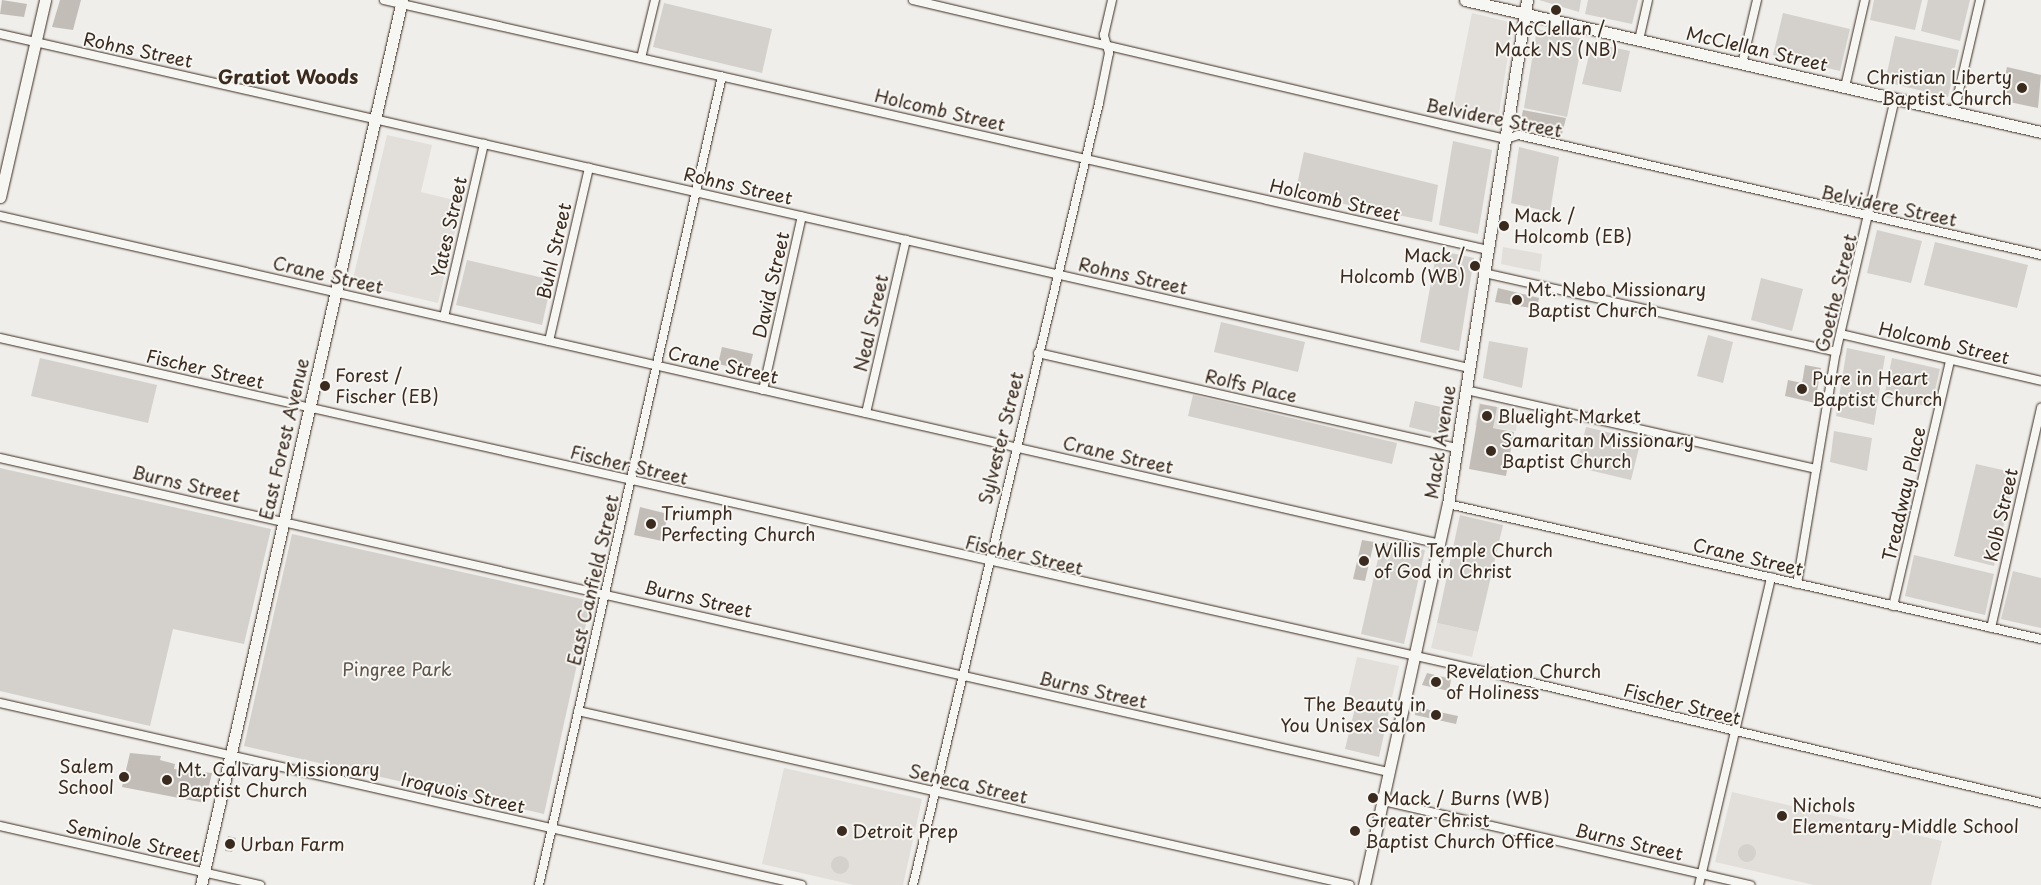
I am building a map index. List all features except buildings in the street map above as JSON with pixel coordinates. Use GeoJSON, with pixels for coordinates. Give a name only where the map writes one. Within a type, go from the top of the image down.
{"type":"FeatureCollection","features":[{"type":"Feature","properties":{"kind":"main road"},"geometry":{"type":"LineString","coordinates":[[0,197],[45,0]]}},
{"type":"Feature","properties":{"kind":"main road","name":"McClellan Street"},"geometry":{"type":"LineString","coordinates":[[1465,0],[2041,132]]}},
{"type":"Feature","properties":{"kind":"main road","name":"Mack Avenue"},"geometry":{"type":"LineString","coordinates":[[1364,885],[1448,504],[1527,0]]}},
{"type":"Feature","properties":{"kind":"main road","name":"East Forest Avenue"},"geometry":{"type":"LineString","coordinates":[[201,885],[401,2]]}},
{"type":"Feature","properties":{"kind":"street","name":"Holcomb Street"},"geometry":{"type":"LineString","coordinates":[[384,0],[401,2],[1488,250]]}},
{"type":"Feature","properties":{"kind":"street"},"geometry":{"type":"LineString","coordinates":[[641,58],[655,0]]}},
{"type":"Feature","properties":{"kind":"street","name":"Belvidere Street"},"geometry":{"type":"LineString","coordinates":[[913,0],[1506,139],[1518,135],[2041,255]]}},
{"type":"Feature","properties":{"kind":"street","name":"Sylvester Street"},"geometry":{"type":"LineString","coordinates":[[913,885],[986,562],[1057,275],[1108,57],[1104,35],[1112,0]]}},
{"type":"Feature","properties":{"kind":"street"},"geometry":{"type":"LineString","coordinates":[[1638,40],[1648,0]]}},
{"type":"Feature","properties":{"kind":"street"},"geometry":{"type":"LineString","coordinates":[[1742,64],[1756,0]]}},
{"type":"Feature","properties":{"kind":"street"},"geometry":{"type":"LineString","coordinates":[[1845,87],[1865,0]]}},
{"type":"Feature","properties":{"kind":"street"},"geometry":{"type":"LineString","coordinates":[[1954,112],[1980,0]]}},
{"type":"Feature","properties":{"kind":"street","name":"Rohns Street"},"geometry":{"type":"LineString","coordinates":[[0,34],[1470,368]]}},
{"type":"Feature","properties":{"kind":"street","name":"East Canfield Street"},"geometry":{"type":"LineString","coordinates":[[539,885],[722,76]]}},
{"type":"Feature","properties":{"kind":"street","name":"Goethe Street"},"geometry":{"type":"LineString","coordinates":[[1797,584],[1836,352],[1870,216],[1895,98]]}},
{"type":"Feature","properties":{"kind":"street","name":"Yates Street"},"geometry":{"type":"LineString","coordinates":[[444,317],[484,144]]}},
{"type":"Feature","properties":{"kind":"street","name":"Buhl Street"},"geometry":{"type":"LineString","coordinates":[[549,341],[589,168]]}},
{"type":"Feature","properties":{"kind":"street","name":"Crane Street"},"geometry":{"type":"LineString","coordinates":[[0,216],[1440,544]]}},
{"type":"Feature","properties":{"kind":"street","name":"David Street"},"geometry":{"type":"LineString","coordinates":[[763,390],[802,216]]}},
{"type":"Feature","properties":{"kind":"street","name":"Neal Street"},"geometry":{"type":"LineString","coordinates":[[866,413],[906,240]]}},
{"type":"Feature","properties":{"kind":"street"},"geometry":{"type":"LineString","coordinates":[[1484,273],[1836,352]]}},
{"type":"Feature","properties":{"kind":"street","name":"Holcomb Street"},"geometry":{"type":"LineString","coordinates":[[1841,334],[2041,382]]}},
{"type":"Feature","properties":{"kind":"street","name":"Fischer Street"},"geometry":{"type":"LineString","coordinates":[[0,338],[986,562],[1414,657],[2041,803]]}},
{"type":"Feature","properties":{"kind":"street","name":"Rolfs Place"},"geometry":{"type":"LineString","coordinates":[[1038,353],[1457,448]]}},
{"type":"Feature","properties":{"kind":"street","name":"Treadway Place"},"geometry":{"type":"LineString","coordinates":[[1893,606],[1950,361]]}},
{"type":"Feature","properties":{"kind":"street"},"geometry":{"type":"LineString","coordinates":[[1466,390],[1816,469]]}},
{"type":"Feature","properties":{"kind":"street","name":"Kolb Street"},"geometry":{"type":"LineString","coordinates":[[1991,628],[2041,408]]}},
{"type":"Feature","properties":{"kind":"street","name":"Burns Street"},"geometry":{"type":"LineString","coordinates":[[0,458],[605,593],[1389,772]]}},
{"type":"Feature","properties":{"kind":"street","name":"Crane Street"},"geometry":{"type":"LineString","coordinates":[[1448,504],[2041,640]]}},
{"type":"Feature","properties":{"kind":"street"},"geometry":{"type":"LineString","coordinates":[[1699,885],[1771,577]]}},
{"type":"Feature","properties":{"kind":"street","name":"Iroquois Street"},"geometry":{"type":"LineString","coordinates":[[0,703],[802,885]]}},
{"type":"Feature","properties":{"kind":"street","name":"Seneca Street"},"geometry":{"type":"LineString","coordinates":[[578,711],[1350,885]]}},
{"type":"Feature","properties":{"kind":"street","name":"Burns Street"},"geometry":{"type":"LineString","coordinates":[[1383,801],[1752,885]]}},
{"type":"Feature","properties":{"kind":"street","name":"Seminole Street"},"geometry":{"type":"LineString","coordinates":[[0,826],[260,885]]}},
{"type":"Feature","properties":{"kind":"shaded area"},"geometry":{"type":"Polygon","coordinates":[[[1472,13],[1513,23],[1497,126],[1451,117],[1472,13]]]}},
{"type":"Feature","properties":{"kind":"shaded area"},"geometry":{"type":"Polygon","coordinates":[[[387,135],[432,145],[421,192],[462,202],[438,303],[352,283],[387,135]]]}},
{"type":"Feature","properties":{"kind":"shaded area"},"geometry":{"type":"Polygon","coordinates":[[[1503,247],[1542,254],[1540,272],[1501,264],[1503,247]]]}},
{"type":"Feature","properties":{"kind":"shaded area"},"geometry":{"type":"Polygon","coordinates":[[[1479,403],[1518,412],[1516,431],[1475,425],[1479,403]]]}},
{"type":"Feature","properties":{"kind":"shaded area"},"geometry":{"type":"Polygon","coordinates":[[[1437,623],[1478,632],[1472,657],[1431,648],[1437,623]]]}},
{"type":"Feature","properties":{"kind":"shaded area"},"geometry":{"type":"Polygon","coordinates":[[[1357,657],[1399,666],[1389,711],[1347,702],[1357,657]]]}},
{"type":"Feature","properties":{"kind":"shaded area","name":"Detroit Prep"},"geometry":{"type":"Polygon","coordinates":[[[784,768],[922,799],[903,885],[854,885],[762,864],[784,768]]]}},
{"type":"Feature","properties":{"kind":"shaded area","name":"Nichols Elementary-Middle School"},"geometry":{"type":"Polygon","coordinates":[[[1732,792],[1942,841],[1931,885],[1814,885],[1715,862],[1732,792]]]}},
{"type":"Feature","properties":{"kind":"green space"},"geometry":{"type":"Polygon","coordinates":[[[1539,0],[1581,0],[1579,12],[1539,0]]]}},
{"type":"Feature","properties":{"kind":"green space"},"geometry":{"type":"Polygon","coordinates":[[[1588,0],[1638,0],[1632,24],[1585,14],[1588,0]]]}},
{"type":"Feature","properties":{"kind":"green space"},"geometry":{"type":"Polygon","coordinates":[[[1874,0],[1922,0],[1915,30],[1870,20],[1874,0]]]}},
{"type":"Feature","properties":{"kind":"green space"},"geometry":{"type":"Polygon","coordinates":[[[1928,0],[1970,0],[1960,41],[1921,31],[1928,0]]]}},
{"type":"Feature","properties":{"kind":"green space"},"geometry":{"type":"Polygon","coordinates":[[[664,3],[772,29],[762,73],[653,47],[664,3]]]}},
{"type":"Feature","properties":{"kind":"green space"},"geometry":{"type":"Polygon","coordinates":[[[1783,13],[1850,29],[1840,71],[1773,55],[1783,13]]]}},
{"type":"Feature","properties":{"kind":"green space"},"geometry":{"type":"Polygon","coordinates":[[[1537,29],[1583,39],[1567,117],[1524,108],[1537,29]]]}},
{"type":"Feature","properties":{"kind":"green space"},"geometry":{"type":"Polygon","coordinates":[[[1895,36],[1959,50],[1948,97],[1885,82],[1895,36]]]}},
{"type":"Feature","properties":{"kind":"green space"},"geometry":{"type":"Polygon","coordinates":[[[1592,43],[1630,51],[1621,92],[1582,84],[1592,43]]]}},
{"type":"Feature","properties":{"kind":"green space"},"geometry":{"type":"Polygon","coordinates":[[[1453,141],[1492,150],[1478,234],[1439,225],[1453,141]]]}},
{"type":"Feature","properties":{"kind":"green space"},"geometry":{"type":"Polygon","coordinates":[[[1519,147],[1559,157],[1550,212],[1511,203],[1519,147]]]}},
{"type":"Feature","properties":{"kind":"green space"},"geometry":{"type":"Polygon","coordinates":[[[1304,152],[1438,185],[1432,222],[1295,194],[1304,152]]]}},
{"type":"Feature","properties":{"kind":"green space"},"geometry":{"type":"Polygon","coordinates":[[[1877,230],[1922,241],[1911,283],[1867,273],[1877,230]]]}},
{"type":"Feature","properties":{"kind":"green space"},"geometry":{"type":"Polygon","coordinates":[[[1935,242],[2028,265],[2017,308],[1924,285],[1935,242]]]}},
{"type":"Feature","properties":{"kind":"green space"},"geometry":{"type":"Polygon","coordinates":[[[1437,250],[1474,258],[1459,351],[1420,342],[1437,250]]]}},
{"type":"Feature","properties":{"kind":"green space"},"geometry":{"type":"Polygon","coordinates":[[[467,260],[552,280],[542,325],[456,305],[467,260]]]}},
{"type":"Feature","properties":{"kind":"green space"},"geometry":{"type":"Polygon","coordinates":[[[1761,278],[1803,289],[1792,331],[1751,320],[1761,278]]]}},
{"type":"Feature","properties":{"kind":"green space"},"geometry":{"type":"Polygon","coordinates":[[[1221,322],[1305,342],[1298,372],[1214,352],[1221,322]]]}},
{"type":"Feature","properties":{"kind":"green space"},"geometry":{"type":"Polygon","coordinates":[[[1708,335],[1733,342],[1723,383],[1697,376],[1708,335]]]}},
{"type":"Feature","properties":{"kind":"green space"},"geometry":{"type":"Polygon","coordinates":[[[1489,341],[1528,348],[1522,388],[1483,378],[1489,341]]]}},
{"type":"Feature","properties":{"kind":"green space"},"geometry":{"type":"Polygon","coordinates":[[[1847,348],[1885,356],[1874,425],[1836,416],[1847,348]]]}},
{"type":"Feature","properties":{"kind":"green space"},"geometry":{"type":"Polygon","coordinates":[[[40,358],[157,385],[148,423],[31,396],[40,358]]]}},
{"type":"Feature","properties":{"kind":"green space"},"geometry":{"type":"Polygon","coordinates":[[[1892,358],[1940,369],[1931,407],[1884,397],[1892,358]]]}},
{"type":"Feature","properties":{"kind":"green space"},"geometry":{"type":"Polygon","coordinates":[[[1193,395],[1397,443],[1392,464],[1188,416],[1193,395]]]}},
{"type":"Feature","properties":{"kind":"green space"},"geometry":{"type":"Polygon","coordinates":[[[1415,401],[1450,409],[1446,436],[1409,427],[1415,401]]]}},
{"type":"Feature","properties":{"kind":"green space"},"geometry":{"type":"Polygon","coordinates":[[[1586,427],[1641,440],[1631,480],[1576,467],[1586,427]]]}},
{"type":"Feature","properties":{"kind":"green space"},"geometry":{"type":"Polygon","coordinates":[[[1834,431],[1872,438],[1867,471],[1830,462],[1834,431]]]}},
{"type":"Feature","properties":{"kind":"green space"},"geometry":{"type":"Polygon","coordinates":[[[1976,464],[2016,473],[1994,566],[1954,556],[1976,464]]]}},
{"type":"Feature","properties":{"kind":"green space"},"geometry":{"type":"Polygon","coordinates":[[[0,468],[271,529],[244,644],[173,629],[150,726],[0,691],[0,468]]]}},
{"type":"Feature","properties":{"kind":"green space"},"geometry":{"type":"Polygon","coordinates":[[[1460,515],[1503,525],[1478,632],[1437,623],[1460,515]]]}},
{"type":"Feature","properties":{"kind":"green space","name":"Pingree Park"},"geometry":{"type":"Polygon","coordinates":[[[292,534],[591,601],[544,814],[244,746],[292,534]]]}},
{"type":"Feature","properties":{"kind":"green space"},"geometry":{"type":"Polygon","coordinates":[[[1382,541],[1425,550],[1404,644],[1361,634],[1382,541]]]}},
{"type":"Feature","properties":{"kind":"green space"},"geometry":{"type":"Polygon","coordinates":[[[1914,555],[1994,574],[1985,615],[1905,596],[1914,555]]]}},
{"type":"Feature","properties":{"kind":"green space"},"geometry":{"type":"Polygon","coordinates":[[[2013,571],[2041,578],[2041,628],[2001,619],[2013,571]]]}},
{"type":"Feature","properties":{"kind":"green space"},"geometry":{"type":"Polygon","coordinates":[[[1356,704],[1389,711],[1379,757],[1345,749],[1356,704]]]}},
{"type":"Feature","properties":{"kind":"green space"},"geometry":{"type":"Polygon","coordinates":[[[1747,844],[1753,847],[1756,853],[1753,859],[1747,862],[1741,859],[1738,853],[1741,847],[1747,844]]]}},
{"type":"Feature","properties":{"kind":"green space"},"geometry":{"type":"Polygon","coordinates":[[[840,856],[846,859],[849,865],[846,871],[840,874],[834,871],[831,865],[834,859],[840,856]]]}},
{"type":"Feature","properties":{"kind":"place","name":"McClellan / Mack NS (NB)"},"geometry":{"type":"Point","coordinates":[1556,10]}},
{"type":"Feature","properties":{"kind":"place","name":"Christian Liberty Baptist Church"},"geometry":{"type":"Point","coordinates":[2022,88]}},
{"type":"Feature","properties":{"kind":"place","name":"Mack / Holcomb (EB)"},"geometry":{"type":"Point","coordinates":[1504,226]}},
{"type":"Feature","properties":{"kind":"place","name":"Mack / Holcomb (WB)"},"geometry":{"type":"Point","coordinates":[1475,266]}},
{"type":"Feature","properties":{"kind":"place","name":"Mt. Nebo Missionary Baptist Church"},"geometry":{"type":"Point","coordinates":[1517,300]}},
{"type":"Feature","properties":{"kind":"place","name":"Forest / Fischer (EB)"},"geometry":{"type":"Point","coordinates":[325,386]}},
{"type":"Feature","properties":{"kind":"place","name":"Pure in Heart Baptist Church"},"geometry":{"type":"Point","coordinates":[1802,389]}},
{"type":"Feature","properties":{"kind":"place","name":"Bluelight Market"},"geometry":{"type":"Point","coordinates":[1487,416]}},
{"type":"Feature","properties":{"kind":"place","name":"Samaritan Missionary Baptist Church"},"geometry":{"type":"Point","coordinates":[1491,451]}},
{"type":"Feature","properties":{"kind":"place","name":"Triumph Perfecting Church"},"geometry":{"type":"Point","coordinates":[651,524]}},
{"type":"Feature","properties":{"kind":"place","name":"Willis Temple Church of God in Christ"},"geometry":{"type":"Point","coordinates":[1364,561]}},
{"type":"Feature","properties":{"kind":"place","name":"Revelation Church of Holiness"},"geometry":{"type":"Point","coordinates":[1436,682]}},
{"type":"Feature","properties":{"kind":"place","name":"The Beauty in You Unisex Salon"},"geometry":{"type":"Point","coordinates":[1436,715]}},
{"type":"Feature","properties":{"kind":"place","name":"Salem School"},"geometry":{"type":"Point","coordinates":[124,777]}},
{"type":"Feature","properties":{"kind":"place","name":"Mt. Calvary Missionary Baptist Church"},"geometry":{"type":"Point","coordinates":[167,780]}},
{"type":"Feature","properties":{"kind":"place","name":"Mack / Burns (WB)"},"geometry":{"type":"Point","coordinates":[1373,798]}},
{"type":"Feature","properties":{"kind":"place","name":"Nichols Elementary-Middle School"},"geometry":{"type":"Point","coordinates":[1782,816]}},
{"type":"Feature","properties":{"kind":"place","name":"Detroit Prep"},"geometry":{"type":"Point","coordinates":[842,831]}},
{"type":"Feature","properties":{"kind":"place","name":"Greater Christ Baptist Church Office"},"geometry":{"type":"Point","coordinates":[1355,831]}},
{"type":"Feature","properties":{"kind":"place","name":"Urban Farm"},"geometry":{"type":"Point","coordinates":[230,844]}},
{"type":"Feature","properties":{"kind":"district","name":"Gratiot Woods"},"geometry":{"type":"Point","coordinates":[288,77]}}]}
